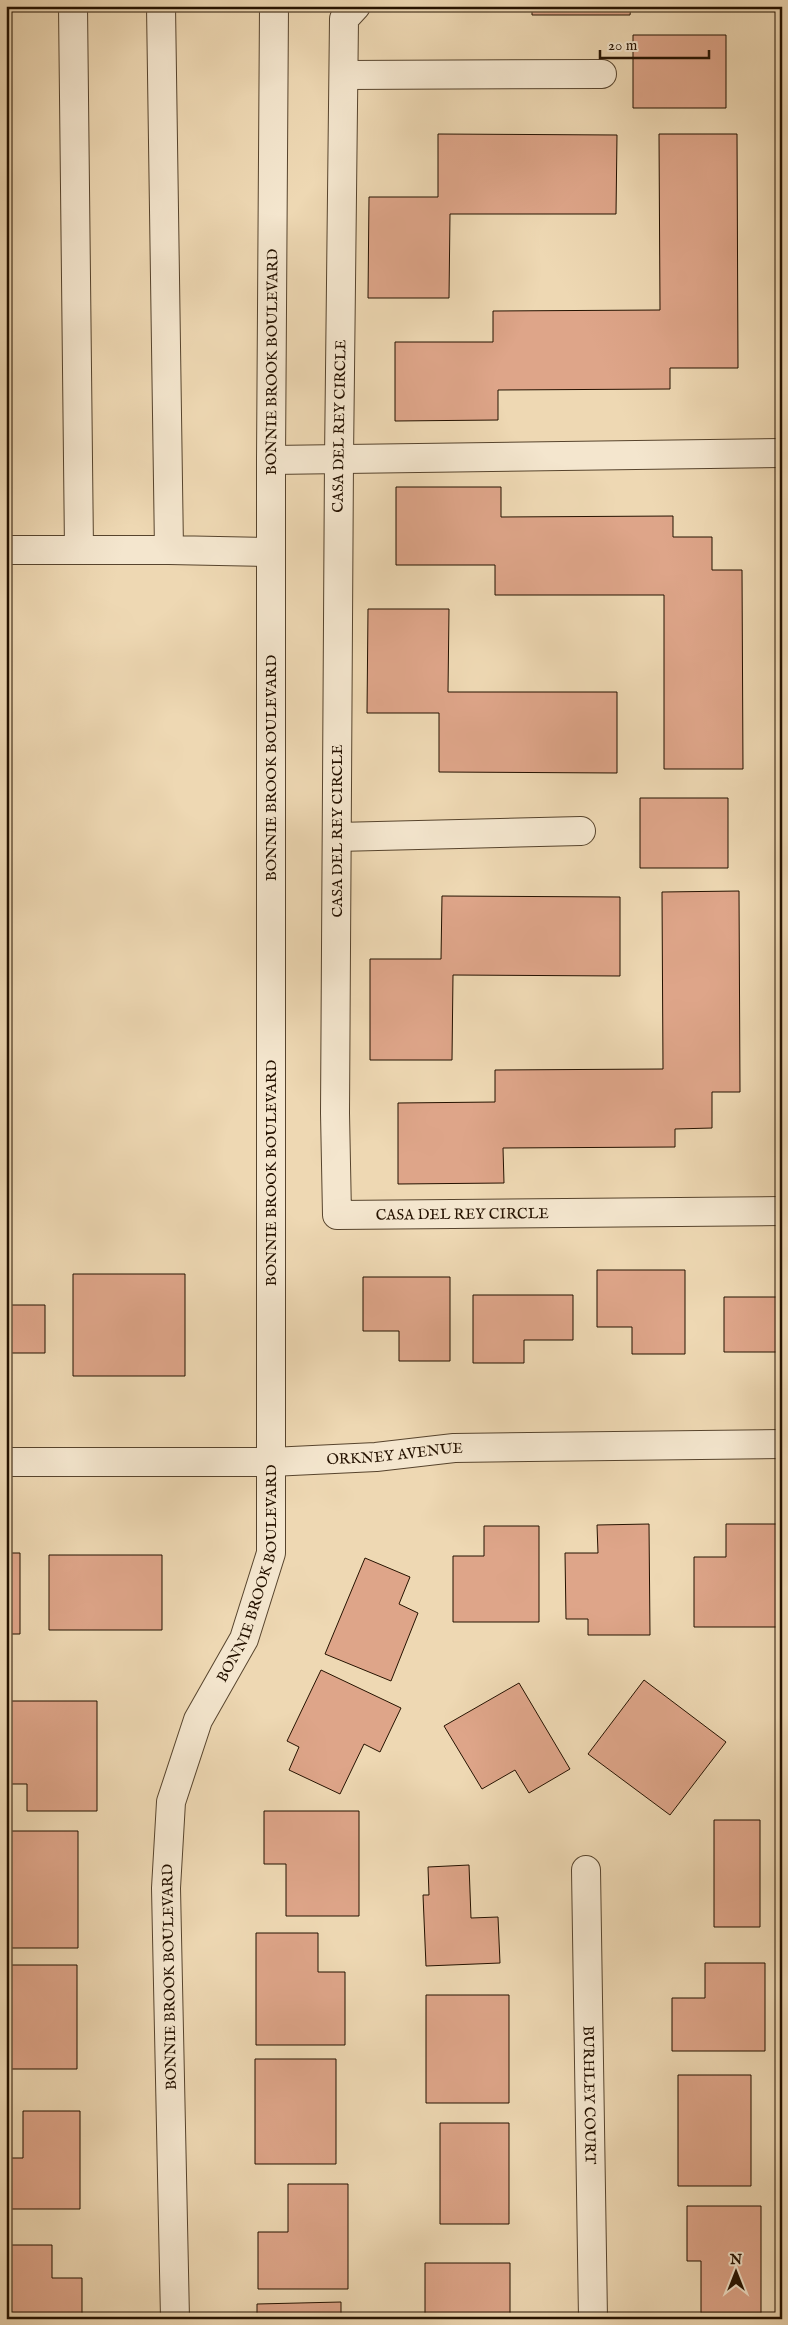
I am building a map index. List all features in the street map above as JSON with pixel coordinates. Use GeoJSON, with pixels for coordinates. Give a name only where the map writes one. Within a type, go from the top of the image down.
{"type":"FeatureCollection","features":[{"type":"Feature","properties":{"kind":"street"},"geometry":{"type":"LineString","coordinates":[[73,6],[80,550]]}},
{"type":"Feature","properties":{"kind":"street"},"geometry":{"type":"LineString","coordinates":[[161,6],[169,550]]}},
{"type":"Feature","properties":{"kind":"street","name":"BONNIE BROOK BOULEVARD"},"geometry":{"type":"LineString","coordinates":[[175,2319],[166,1888],[171,1802],[198,1720],[244,1639],[271,1553],[271,460],[274,6]]}},
{"type":"Feature","properties":{"kind":"street","name":"CASA DEL REY CIRCLE"},"geometry":{"type":"LineString","coordinates":[[356,6],[344,20],[339,459],[337,1215],[782,1211]]}},
{"type":"Feature","properties":{"kind":"street"},"geometry":{"type":"LineString","coordinates":[[344,75],[602,74]]}},
{"type":"Feature","properties":{"kind":"street"},"geometry":{"type":"LineString","coordinates":[[271,460],[782,453]]}},
{"type":"Feature","properties":{"kind":"street"},"geometry":{"type":"LineString","coordinates":[[6,550],[271,552]]}},
{"type":"Feature","properties":{"kind":"street"},"geometry":{"type":"LineString","coordinates":[[337,837],[580,831]]}},
{"type":"Feature","properties":{"kind":"street","name":"ORKNEY AVENUE"},"geometry":{"type":"LineString","coordinates":[[6,1462],[271,1462],[376,1457],[454,1448],[782,1444]]}},
{"type":"Feature","properties":{"kind":"street","name":"BURHLEY COURT"},"geometry":{"type":"LineString","coordinates":[[586,1870],[593,2319]]}},
{"type":"Feature","properties":{"kind":"building"},"geometry":{"type":"Polygon","coordinates":[[[532,6],[631,6],[630,15],[532,15],[532,6]]]}},
{"type":"Feature","properties":{"kind":"building"},"geometry":{"type":"Polygon","coordinates":[[[658,6],[734,6],[734,8],[658,8],[658,6]]]}},
{"type":"Feature","properties":{"kind":"building"},"geometry":{"type":"Polygon","coordinates":[[[633,35],[726,35],[726,108],[633,108],[633,35]]]}},
{"type":"Feature","properties":{"kind":"building"},"geometry":{"type":"Polygon","coordinates":[[[438,134],[617,135],[616,214],[450,214],[449,298],[368,298],[369,197],[438,197],[438,134]]]}},
{"type":"Feature","properties":{"kind":"building"},"geometry":{"type":"Polygon","coordinates":[[[659,134],[737,134],[738,368],[670,368],[670,389],[498,390],[498,420],[395,421],[395,342],[493,342],[493,311],[660,310],[659,134]]]}},
{"type":"Feature","properties":{"kind":"building"},"geometry":{"type":"Polygon","coordinates":[[[782,160],[782,365],[781,365],[782,160]]]}},
{"type":"Feature","properties":{"kind":"building"},"geometry":{"type":"Polygon","coordinates":[[[396,487],[501,487],[501,517],[673,516],[673,537],[712,537],[712,570],[742,570],[743,769],[664,769],[664,595],[495,595],[495,565],[396,565],[396,487]]]}},
{"type":"Feature","properties":{"kind":"building"},"geometry":{"type":"Polygon","coordinates":[[[368,609],[449,609],[448,692],[617,692],[617,773],[439,772],[439,713],[367,713],[368,609]]]}},
{"type":"Feature","properties":{"kind":"building"},"geometry":{"type":"Polygon","coordinates":[[[640,798],[728,798],[728,868],[640,868],[640,798]]]}},
{"type":"Feature","properties":{"kind":"building"},"geometry":{"type":"Polygon","coordinates":[[[739,891],[740,1092],[712,1092],[712,1128],[675,1129],[675,1147],[503,1148],[504,1183],[398,1184],[398,1103],[495,1102],[495,1070],[663,1069],[662,892],[739,891]]]}},
{"type":"Feature","properties":{"kind":"building"},"geometry":{"type":"Polygon","coordinates":[[[442,896],[620,897],[620,976],[453,975],[452,1060],[370,1060],[370,959],[441,959],[442,896]]]}},
{"type":"Feature","properties":{"kind":"building"},"geometry":{"type":"Polygon","coordinates":[[[597,1270],[685,1270],[685,1354],[632,1354],[632,1327],[597,1327],[597,1270]]]}},
{"type":"Feature","properties":{"kind":"building"},"geometry":{"type":"Polygon","coordinates":[[[73,1274],[185,1274],[185,1376],[73,1376],[73,1274]]]}},
{"type":"Feature","properties":{"kind":"building"},"geometry":{"type":"Polygon","coordinates":[[[363,1277],[450,1277],[450,1361],[399,1361],[399,1331],[363,1331],[363,1277]]]}},
{"type":"Feature","properties":{"kind":"building"},"geometry":{"type":"Polygon","coordinates":[[[473,1295],[573,1295],[573,1340],[524,1340],[524,1363],[473,1363],[473,1295]]]}},
{"type":"Feature","properties":{"kind":"building"},"geometry":{"type":"Polygon","coordinates":[[[724,1297],[782,1297],[782,1352],[724,1352],[724,1297]]]}},
{"type":"Feature","properties":{"kind":"building"},"geometry":{"type":"Polygon","coordinates":[[[6,1305],[45,1305],[45,1353],[6,1353],[6,1305]]]}},
{"type":"Feature","properties":{"kind":"building"},"geometry":{"type":"Polygon","coordinates":[[[649,1524],[650,1635],[588,1635],[588,1619],[566,1619],[565,1553],[598,1553],[597,1525],[649,1524]]]}},
{"type":"Feature","properties":{"kind":"building"},"geometry":{"type":"Polygon","coordinates":[[[726,1524],[778,1524],[778,1627],[694,1627],[694,1557],[726,1557],[726,1524]]]}},
{"type":"Feature","properties":{"kind":"building"},"geometry":{"type":"Polygon","coordinates":[[[484,1526],[539,1526],[539,1622],[453,1622],[453,1556],[484,1556],[484,1526]]]}},
{"type":"Feature","properties":{"kind":"building"},"geometry":{"type":"Polygon","coordinates":[[[6,1553],[20,1553],[20,1634],[6,1634],[6,1553]]]}},
{"type":"Feature","properties":{"kind":"building"},"geometry":{"type":"Polygon","coordinates":[[[49,1555],[162,1555],[162,1630],[49,1630],[49,1555]]]}},
{"type":"Feature","properties":{"kind":"building"},"geometry":{"type":"Polygon","coordinates":[[[365,1558],[410,1577],[399,1604],[418,1613],[391,1681],[325,1654],[365,1558]]]}},
{"type":"Feature","properties":{"kind":"building"},"geometry":{"type":"Polygon","coordinates":[[[321,1670],[401,1708],[380,1752],[364,1744],[340,1794],[289,1770],[299,1747],[287,1741],[321,1670]]]}},
{"type":"Feature","properties":{"kind":"building"},"geometry":{"type":"Polygon","coordinates":[[[644,1680],[726,1742],[670,1815],[588,1754],[644,1680]]]}},
{"type":"Feature","properties":{"kind":"building"},"geometry":{"type":"Polygon","coordinates":[[[519,1683],[570,1769],[529,1793],[515,1770],[482,1789],[444,1726],[519,1683]]]}},
{"type":"Feature","properties":{"kind":"building"},"geometry":{"type":"Polygon","coordinates":[[[7,1701],[97,1701],[97,1811],[27,1811],[27,1784],[7,1784],[7,1701]]]}},
{"type":"Feature","properties":{"kind":"building"},"geometry":{"type":"Polygon","coordinates":[[[264,1811],[359,1811],[359,1916],[286,1916],[286,1864],[264,1864],[264,1811]]]}},
{"type":"Feature","properties":{"kind":"building"},"geometry":{"type":"Polygon","coordinates":[[[714,1820],[760,1820],[760,1927],[714,1927],[714,1820]]]}},
{"type":"Feature","properties":{"kind":"building"},"geometry":{"type":"Polygon","coordinates":[[[6,1831],[78,1831],[78,1948],[6,1948],[6,1831]]]}},
{"type":"Feature","properties":{"kind":"building"},"geometry":{"type":"Polygon","coordinates":[[[469,1865],[471,1918],[498,1917],[500,1963],[426,1966],[423,1895],[429,1895],[428,1867],[469,1865]]]}},
{"type":"Feature","properties":{"kind":"building"},"geometry":{"type":"Polygon","coordinates":[[[256,1933],[318,1933],[318,1972],[345,1972],[345,2045],[256,2045],[256,1933]]]}},
{"type":"Feature","properties":{"kind":"building"},"geometry":{"type":"Polygon","coordinates":[[[705,1963],[765,1963],[765,2051],[672,2051],[672,1998],[705,1998],[705,1963]]]}},
{"type":"Feature","properties":{"kind":"building"},"geometry":{"type":"Polygon","coordinates":[[[8,1965],[77,1965],[77,2069],[8,2069],[8,1965]]]}},
{"type":"Feature","properties":{"kind":"building"},"geometry":{"type":"Polygon","coordinates":[[[426,1995],[509,1995],[509,2103],[426,2103],[426,1995]]]}},
{"type":"Feature","properties":{"kind":"building"},"geometry":{"type":"Polygon","coordinates":[[[255,2059],[336,2059],[336,2164],[255,2164],[255,2059]]]}},
{"type":"Feature","properties":{"kind":"building"},"geometry":{"type":"Polygon","coordinates":[[[678,2075],[751,2075],[751,2186],[678,2186],[678,2075]]]}},
{"type":"Feature","properties":{"kind":"building"},"geometry":{"type":"Polygon","coordinates":[[[23,2111],[80,2111],[80,2209],[6,2209],[6,2158],[23,2158],[23,2111]]]}},
{"type":"Feature","properties":{"kind":"building"},"geometry":{"type":"Polygon","coordinates":[[[440,2123],[509,2123],[509,2224],[440,2224],[440,2123]]]}},
{"type":"Feature","properties":{"kind":"building"},"geometry":{"type":"Polygon","coordinates":[[[288,2184],[348,2184],[348,2289],[258,2289],[258,2232],[288,2232],[288,2184]]]}},
{"type":"Feature","properties":{"kind":"building"},"geometry":{"type":"Polygon","coordinates":[[[687,2206],[761,2206],[761,2313],[701,2313],[701,2261],[687,2261],[687,2206]]]}},
{"type":"Feature","properties":{"kind":"building"},"geometry":{"type":"Polygon","coordinates":[[[6,2245],[52,2245],[52,2278],[82,2278],[82,2319],[6,2319],[6,2245]]]}},
{"type":"Feature","properties":{"kind":"building"},"geometry":{"type":"Polygon","coordinates":[[[425,2263],[510,2263],[510,2319],[425,2319],[425,2263]]]}},
{"type":"Feature","properties":{"kind":"building"},"geometry":{"type":"Polygon","coordinates":[[[341,2302],[341,2319],[257,2319],[257,2304],[341,2302]]]}}]}
